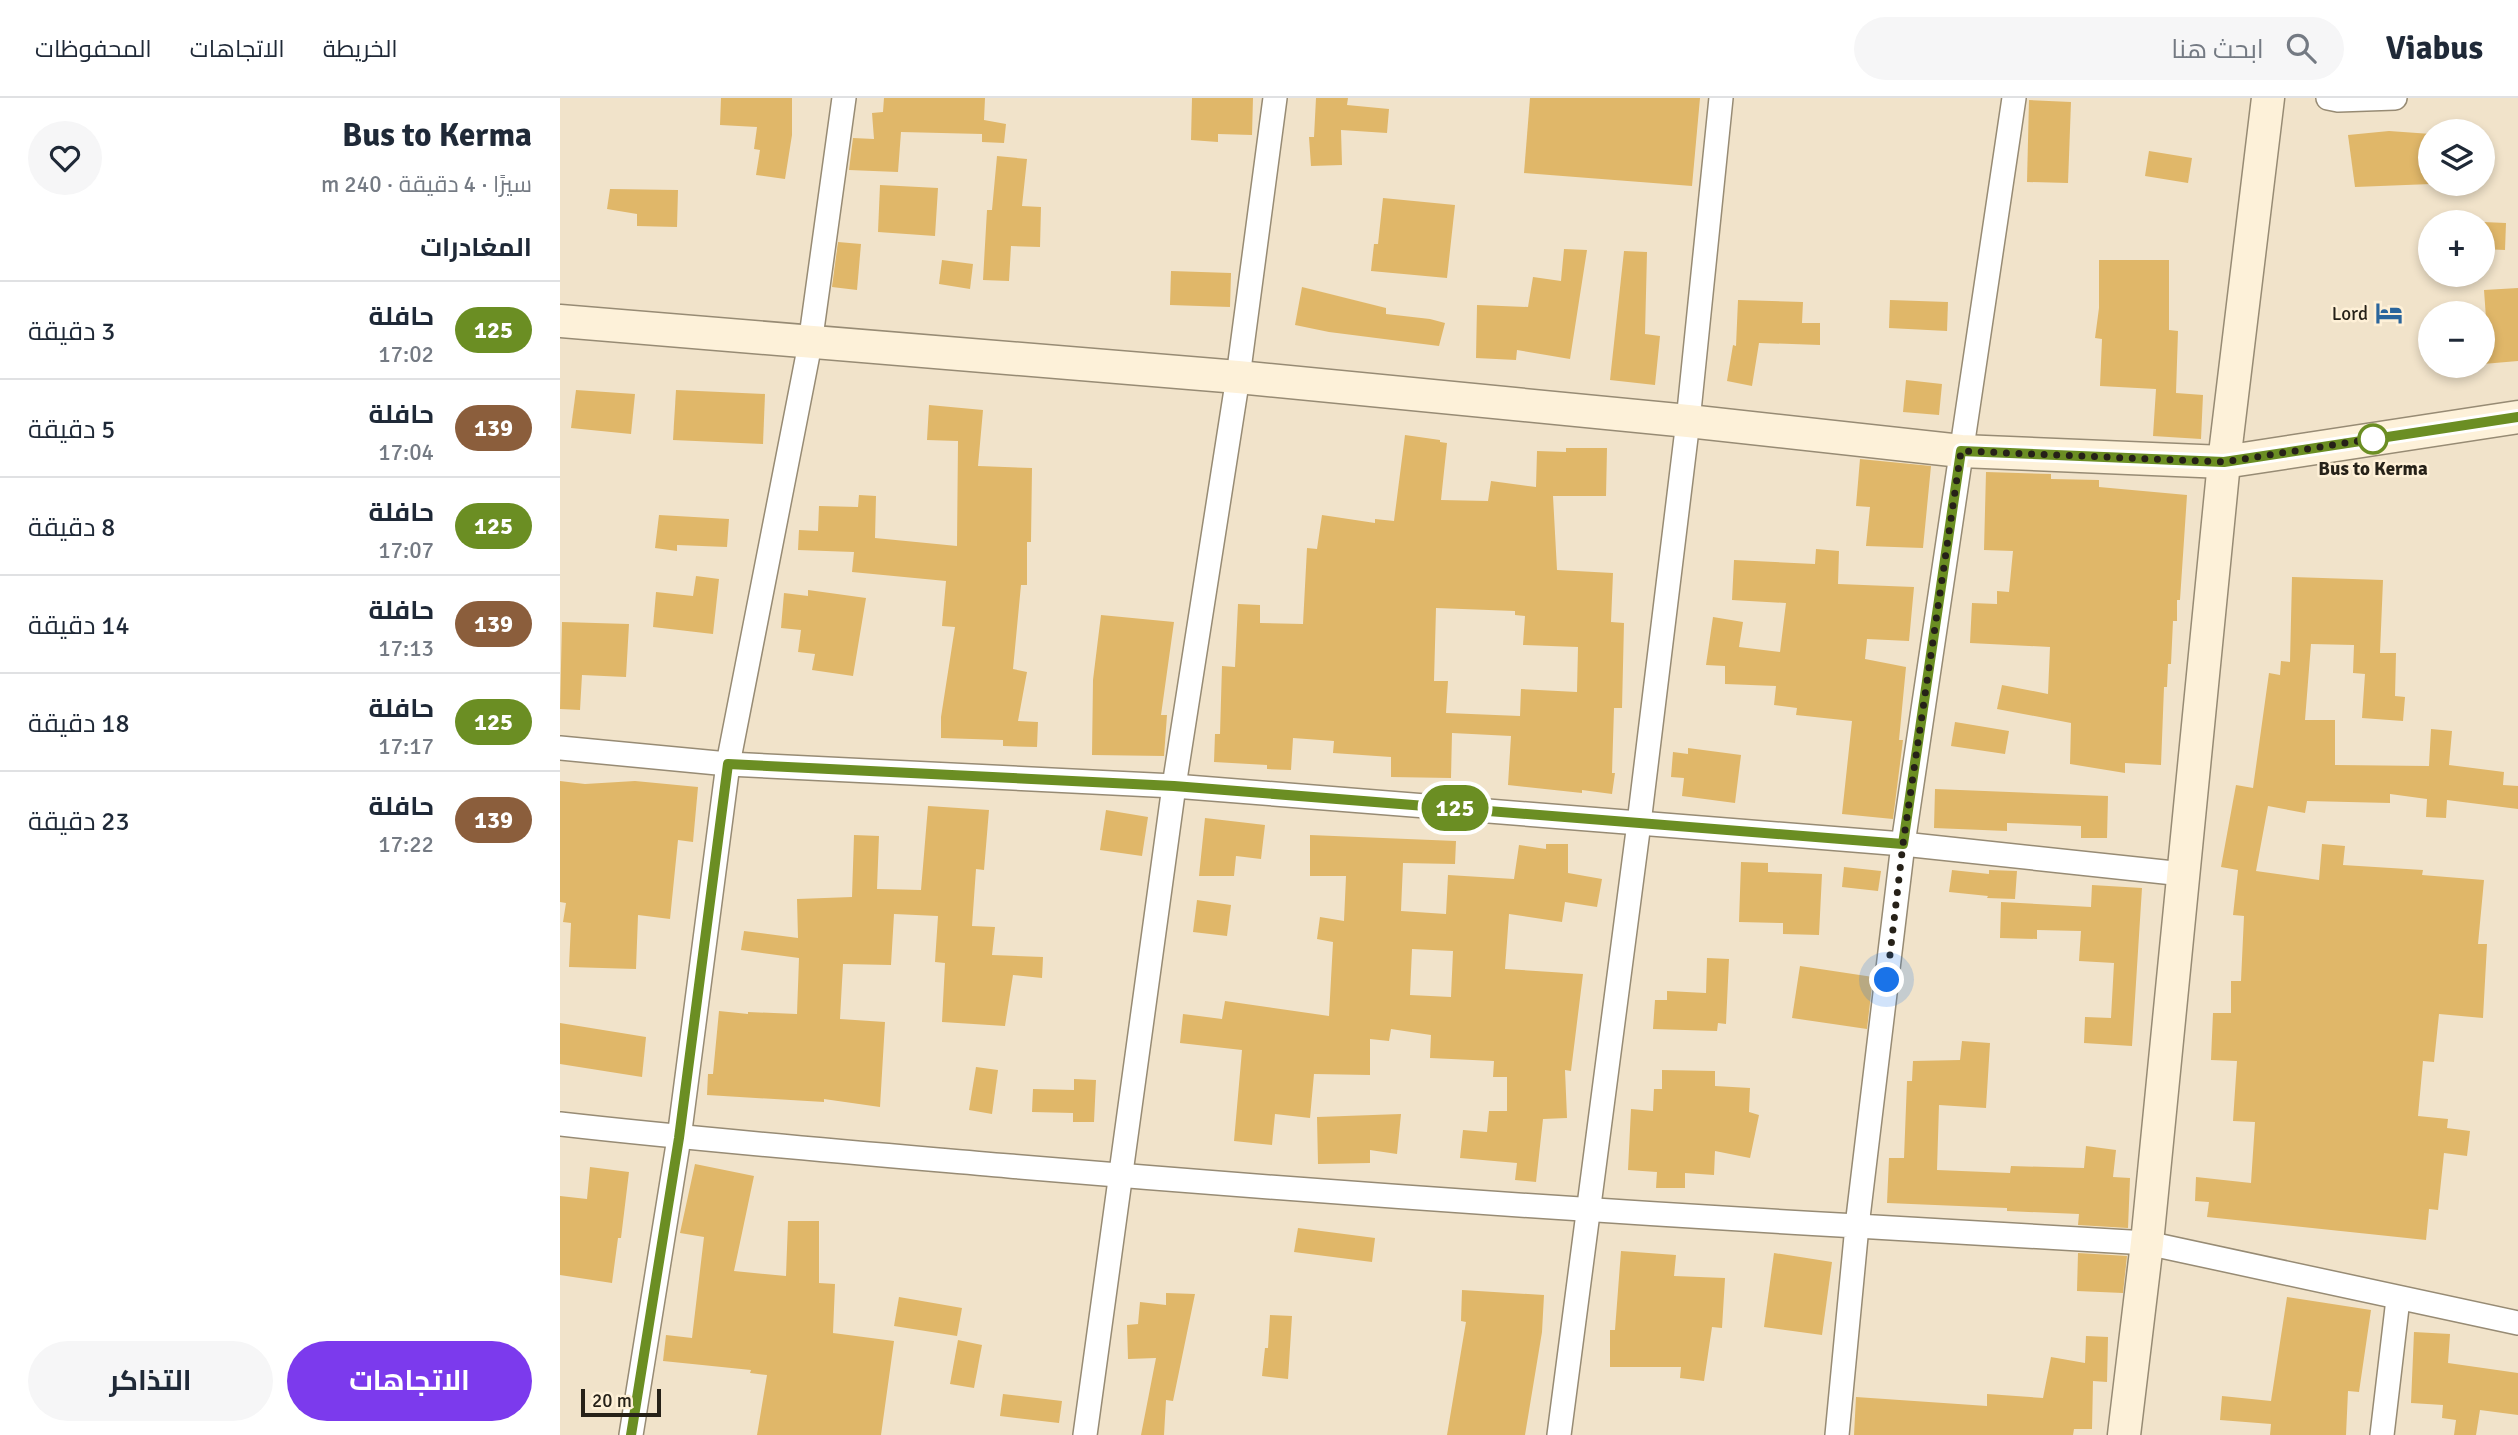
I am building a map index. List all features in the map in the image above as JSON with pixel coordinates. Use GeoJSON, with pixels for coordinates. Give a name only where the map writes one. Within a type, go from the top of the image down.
{"type":"FeatureCollection","features":[{"type":"Feature","properties":{"kind":"main road"},"geometry":{"type":"LineString","coordinates":[[2124,1435],[2147,1243],[2224,462],[2268,98]]}},
{"type":"Feature","properties":{"kind":"main road"},"geometry":{"type":"LineString","coordinates":[[560,321],[810,344],[1238,377],[1961,451],[2224,462],[2518,417]]}},
{"type":"Feature","properties":{"kind":"street"},"geometry":{"type":"LineString","coordinates":[[631,1435],[679,1138],[728,764],[810,344],[844,98]]}},
{"type":"Feature","properties":{"kind":"street"},"geometry":{"type":"LineString","coordinates":[[1085,1435],[1174,786],[1238,377],[1275,98]]}},
{"type":"Feature","properties":{"kind":"street"},"geometry":{"type":"LineString","coordinates":[[1559,1435],[1639,823],[1688,421],[1721,98]]}},
{"type":"Feature","properties":{"kind":"street"},"geometry":{"type":"LineString","coordinates":[[1837,1435],[1857,1226],[1903,844],[2014,98]]}},
{"type":"Feature","properties":{"kind":"street"},"geometry":{"type":"LineString","coordinates":[[2328,98],[2395,98]]}},
{"type":"Feature","properties":{"kind":"street"},"geometry":{"type":"LineString","coordinates":[[560,748],[728,764],[1174,786],[1903,844],[2183,874]]}},
{"type":"Feature","properties":{"kind":"street"},"geometry":{"type":"LineString","coordinates":[[560,1124],[679,1138],[1589,1211],[2147,1243],[2518,1323]]}},
{"type":"Feature","properties":{"kind":"street"},"geometry":{"type":"LineString","coordinates":[[2382,1435],[2398,1299]]}},
{"type":"Feature","properties":{"kind":"building"},"geometry":{"type":"Polygon","coordinates":[[[721,98],[792,98],[792,135],[785,179],[756,175],[760,150],[754,149],[757,127],[720,125],[721,98]]]}},
{"type":"Feature","properties":{"kind":"building"},"geometry":{"type":"Polygon","coordinates":[[[884,98],[985,98],[984,120],[1006,124],[1004,143],[982,142],[982,134],[901,132],[898,172],[849,170],[853,138],[874,139],[872,113],[883,112],[884,98]]]}},
{"type":"Feature","properties":{"kind":"building"},"geometry":{"type":"Polygon","coordinates":[[[1192,98],[1253,98],[1252,135],[1218,134],[1218,142],[1191,140],[1192,98]]]}},
{"type":"Feature","properties":{"kind":"building"},"geometry":{"type":"Polygon","coordinates":[[[1316,98],[1348,98],[1347,105],[1389,109],[1387,133],[1341,130],[1342,165],[1311,166],[1309,137],[1314,137],[1316,98]]]}},
{"type":"Feature","properties":{"kind":"building"},"geometry":{"type":"Polygon","coordinates":[[[1530,98],[1700,98],[1692,186],[1524,173],[1530,98]]]}},
{"type":"Feature","properties":{"kind":"building"},"geometry":{"type":"Polygon","coordinates":[[[2029,100],[2071,102],[2068,183],[2027,182],[2029,100]]]}},
{"type":"Feature","properties":{"kind":"building"},"geometry":{"type":"Polygon","coordinates":[[[2389,131],[2418,133],[2418,185],[2355,187],[2348,135],[2389,131]]]}},
{"type":"Feature","properties":{"kind":"building"},"geometry":{"type":"Polygon","coordinates":[[[2149,151],[2192,158],[2188,183],[2145,176],[2149,151]]]}},
{"type":"Feature","properties":{"kind":"building"},"geometry":{"type":"Polygon","coordinates":[[[997,156],[1027,159],[1022,206],[1041,207],[1040,247],[1011,246],[1009,281],[983,280],[987,210],[992,210],[997,156]]]}},
{"type":"Feature","properties":{"kind":"building"},"geometry":{"type":"Polygon","coordinates":[[[880,185],[938,188],[935,236],[878,232],[880,185]]]}},
{"type":"Feature","properties":{"kind":"building"},"geometry":{"type":"Polygon","coordinates":[[[610,189],[678,190],[677,227],[637,226],[637,214],[607,209],[610,189]]]}},
{"type":"Feature","properties":{"kind":"building"},"geometry":{"type":"Polygon","coordinates":[[[1383,198],[1455,205],[1447,278],[1371,271],[1374,244],[1378,244],[1383,198]]]}},
{"type":"Feature","properties":{"kind":"building"},"geometry":{"type":"Polygon","coordinates":[[[2495,223],[2506,223],[2505,250],[2495,250],[2495,223]]]}},
{"type":"Feature","properties":{"kind":"building"},"geometry":{"type":"Polygon","coordinates":[[[838,242],[861,244],[857,290],[832,287],[838,242]]]}},
{"type":"Feature","properties":{"kind":"building"},"geometry":{"type":"Polygon","coordinates":[[[1564,249],[1587,250],[1570,359],[1517,350],[1516,360],[1476,358],[1477,305],[1528,307],[1533,277],[1561,281],[1564,249]]]}},
{"type":"Feature","properties":{"kind":"building"},"geometry":{"type":"Polygon","coordinates":[[[1624,251],[1647,252],[1645,334],[1660,336],[1655,385],[1610,380],[1624,251]]]}},
{"type":"Feature","properties":{"kind":"building"},"geometry":{"type":"Polygon","coordinates":[[[942,260],[973,264],[970,289],[939,284],[942,260]]]}},
{"type":"Feature","properties":{"kind":"building"},"geometry":{"type":"Polygon","coordinates":[[[2099,260],[2169,260],[2169,330],[2178,331],[2176,393],[2203,395],[2201,439],[2153,436],[2156,389],[2100,386],[2102,339],[2095,338],[2099,308],[2099,260]]]}},
{"type":"Feature","properties":{"kind":"building"},"geometry":{"type":"Polygon","coordinates":[[[1171,271],[1231,273],[1230,307],[1170,305],[1171,271]]]}},
{"type":"Feature","properties":{"kind":"building"},"geometry":{"type":"Polygon","coordinates":[[[1302,287],[1386,308],[1386,314],[1445,323],[1439,346],[1295,325],[1302,287]]]}},
{"type":"Feature","properties":{"kind":"building"},"geometry":{"type":"Polygon","coordinates":[[[2518,288],[2518,361],[2495,363],[2495,301],[2485,301],[2484,290],[2518,288]]]}},
{"type":"Feature","properties":{"kind":"building"},"geometry":{"type":"Polygon","coordinates":[[[1738,300],[1803,302],[1802,323],[1820,323],[1820,345],[1759,343],[1752,386],[1727,381],[1733,345],[1736,346],[1738,300]]]}},
{"type":"Feature","properties":{"kind":"building"},"geometry":{"type":"Polygon","coordinates":[[[1890,300],[1948,302],[1947,331],[1889,328],[1890,300]]]}},
{"type":"Feature","properties":{"kind":"building"},"geometry":{"type":"Polygon","coordinates":[[[1906,380],[1942,384],[1939,415],[1903,412],[1906,380]]]}},
{"type":"Feature","properties":{"kind":"building"},"geometry":{"type":"Polygon","coordinates":[[[576,390],[635,394],[631,434],[571,428],[576,390]]]}},
{"type":"Feature","properties":{"kind":"building"},"geometry":{"type":"Polygon","coordinates":[[[676,390],[765,394],[763,444],[673,440],[676,390]]]}},
{"type":"Feature","properties":{"kind":"building"},"geometry":{"type":"Polygon","coordinates":[[[929,405],[983,410],[978,466],[1032,468],[1031,542],[1027,542],[1027,585],[1021,585],[1013,669],[1027,672],[1018,721],[1038,722],[1037,747],[1003,746],[1003,740],[941,738],[941,717],[955,627],[942,626],[946,581],[852,572],[854,552],[798,550],[799,530],[818,531],[819,506],[858,507],[859,495],[876,496],[875,538],[957,546],[958,441],[927,440],[929,405]]]}},
{"type":"Feature","properties":{"kind":"building"},"geometry":{"type":"Polygon","coordinates":[[[1405,435],[1447,443],[1441,500],[1488,501],[1491,481],[1536,487],[1537,451],[1566,452],[1566,448],[1607,448],[1606,496],[1553,496],[1557,570],[1613,573],[1611,622],[1624,623],[1622,708],[1614,708],[1612,773],[1615,773],[1612,794],[1508,785],[1511,736],[1452,733],[1451,778],[1391,777],[1391,757],[1333,753],[1334,741],[1293,738],[1291,770],[1267,769],[1267,765],[1214,762],[1215,734],[1220,734],[1222,666],[1235,667],[1238,604],[1260,605],[1260,623],[1303,624],[1307,548],[1317,549],[1322,515],[1375,523],[1375,519],[1394,521],[1405,435]],[[1436,608],[1434,681],[1448,681],[1446,713],[1520,716],[1521,689],[1577,692],[1578,647],[1523,645],[1525,616],[1515,615],[1515,611],[1436,608]]]}},
{"type":"Feature","properties":{"kind":"building"},"geometry":{"type":"Polygon","coordinates":[[[1860,459],[1931,466],[1923,548],[1866,546],[1870,507],[1856,506],[1860,459]]]}},
{"type":"Feature","properties":{"kind":"building"},"geometry":{"type":"Polygon","coordinates":[[[1986,472],[2051,474],[2051,479],[2099,480],[2099,487],[2187,495],[2180,600],[2177,600],[2177,621],[2173,621],[2171,664],[2168,664],[2167,687],[2164,687],[2161,765],[2125,763],[2125,773],[2070,764],[2071,723],[1997,709],[2002,685],[2048,694],[2050,647],[1970,643],[1972,603],[1997,604],[1997,591],[2009,592],[2013,551],[1984,550],[1986,472]]]}},
{"type":"Feature","properties":{"kind":"building"},"geometry":{"type":"Polygon","coordinates":[[[659,515],[729,519],[727,547],[677,545],[677,551],[655,548],[659,515]]]}},
{"type":"Feature","properties":{"kind":"building"},"geometry":{"type":"Polygon","coordinates":[[[1816,549],[1839,551],[1838,584],[1914,587],[1909,641],[1867,639],[1865,659],[1906,667],[1899,740],[1903,740],[1893,819],[1842,814],[1852,721],[1796,715],[1797,708],[1774,705],[1776,686],[1725,684],[1725,666],[1706,665],[1713,617],[1743,622],[1739,647],[1780,652],[1786,603],[1732,600],[1734,560],[1815,564],[1816,549]]]}},
{"type":"Feature","properties":{"kind":"building"},"geometry":{"type":"Polygon","coordinates":[[[696,576],[719,579],[713,634],[653,627],[656,592],[693,596],[696,576]]]}},
{"type":"Feature","properties":{"kind":"building"},"geometry":{"type":"Polygon","coordinates":[[[2292,577],[2383,580],[2380,653],[2396,653],[2395,696],[2405,697],[2403,721],[2362,718],[2365,674],[2353,673],[2354,645],[2311,644],[2305,720],[2335,720],[2335,765],[2429,766],[2431,729],[2452,731],[2449,765],[2504,772],[2503,785],[2518,786],[2518,809],[2447,800],[2446,818],[2426,817],[2427,799],[2390,794],[2390,803],[2307,801],[2305,813],[2268,806],[2256,871],[2319,880],[2322,844],[2345,846],[2343,865],[2423,870],[2422,875],[2484,880],[2478,944],[2487,944],[2483,1018],[2439,1014],[2434,1062],[2423,1061],[2418,1116],[2448,1119],[2447,1128],[2470,1131],[2467,1156],[2444,1153],[2438,1210],[2429,1209],[2426,1240],[2207,1217],[2209,1202],[2195,1201],[2196,1177],[2251,1183],[2255,1122],[2233,1121],[2237,1061],[2211,1060],[2213,1013],[2231,1013],[2231,981],[2241,981],[2244,916],[2233,915],[2238,870],[2221,867],[2236,785],[2253,788],[2269,673],[2280,675],[2281,661],[2290,662],[2292,577]]]}},
{"type":"Feature","properties":{"kind":"building"},"geometry":{"type":"Polygon","coordinates":[[[808,590],[866,598],[853,676],[812,670],[815,654],[798,652],[801,630],[781,628],[784,593],[808,596],[808,590]]]}},
{"type":"Feature","properties":{"kind":"building"},"geometry":{"type":"Polygon","coordinates":[[[1101,615],[1174,622],[1161,715],[1167,715],[1164,756],[1092,755],[1093,680],[1101,615]]]}},
{"type":"Feature","properties":{"kind":"building"},"geometry":{"type":"Polygon","coordinates":[[[562,622],[629,624],[626,677],[582,675],[580,710],[560,709],[562,622]]]}},
{"type":"Feature","properties":{"kind":"building"},"geometry":{"type":"Polygon","coordinates":[[[1955,722],[2009,731],[2005,754],[1951,746],[1955,722]]]}},
{"type":"Feature","properties":{"kind":"building"},"geometry":{"type":"Polygon","coordinates":[[[1688,748],[1741,755],[1735,803],[1682,796],[1684,778],[1671,777],[1673,752],[1688,754],[1688,748]]]}},
{"type":"Feature","properties":{"kind":"building"},"geometry":{"type":"Polygon","coordinates":[[[560,781],[585,784],[635,781],[698,787],[693,842],[678,840],[670,919],[638,915],[636,969],[569,967],[571,923],[563,922],[566,903],[560,902],[560,781]]]}},
{"type":"Feature","properties":{"kind":"building"},"geometry":{"type":"Polygon","coordinates":[[[1935,789],[2108,796],[2107,838],[2081,838],[2081,826],[2007,823],[2007,831],[1934,828],[1935,789]]]}},
{"type":"Feature","properties":{"kind":"building"},"geometry":{"type":"Polygon","coordinates":[[[928,806],[989,810],[984,870],[976,869],[972,926],[995,927],[992,955],[1043,957],[1042,978],[1013,975],[1005,1026],[942,1022],[945,963],[935,962],[938,916],[894,914],[891,965],[843,964],[840,1019],[885,1022],[880,1107],[824,1099],[824,1102],[707,1095],[708,1074],[713,1074],[719,1011],[797,1014],[799,958],[741,950],[744,931],[798,938],[797,899],[852,897],[854,835],[879,836],[877,889],[921,890],[928,806]]]}},
{"type":"Feature","properties":{"kind":"building"},"geometry":{"type":"Polygon","coordinates":[[[1106,810],[1148,817],[1142,856],[1100,850],[1106,810]]]}},
{"type":"Feature","properties":{"kind":"building"},"geometry":{"type":"Polygon","coordinates":[[[1205,818],[1265,825],[1261,859],[1236,856],[1234,876],[1199,876],[1205,818]]]}},
{"type":"Feature","properties":{"kind":"building"},"geometry":{"type":"Polygon","coordinates":[[[1310,835],[1456,841],[1455,864],[1403,863],[1401,911],[1446,914],[1448,875],[1514,879],[1519,845],[1546,849],[1546,844],[1568,844],[1568,873],[1602,879],[1597,907],[1565,902],[1562,922],[1509,914],[1505,969],[1583,974],[1571,1071],[1565,1070],[1567,1118],[1543,1119],[1536,1182],[1515,1180],[1517,1163],[1460,1158],[1463,1130],[1487,1132],[1489,1111],[1507,1111],[1507,1077],[1493,1077],[1494,1061],[1430,1058],[1431,1035],[1391,1029],[1389,1041],[1370,1039],[1370,1075],[1314,1074],[1310,1118],[1275,1114],[1272,1145],[1234,1141],[1242,1050],[1180,1043],[1183,1014],[1222,1019],[1225,1001],[1329,1016],[1333,942],[1317,939],[1320,917],[1344,921],[1346,876],[1310,876],[1310,835]],[[1412,949],[1410,995],[1451,997],[1453,951],[1412,949]]]}},
{"type":"Feature","properties":{"kind":"building"},"geometry":{"type":"Polygon","coordinates":[[[1741,862],[1768,863],[1768,872],[1822,874],[1819,935],[1783,934],[1783,923],[1739,922],[1741,862]]]}},
{"type":"Feature","properties":{"kind":"building"},"geometry":{"type":"Polygon","coordinates":[[[1844,867],[1881,871],[1878,891],[1842,887],[1844,867]]]}},
{"type":"Feature","properties":{"kind":"building"},"geometry":{"type":"Polygon","coordinates":[[[1952,870],[1989,874],[1989,870],[2017,871],[2015,899],[1949,892],[1952,870]]]}},
{"type":"Feature","properties":{"kind":"building"},"geometry":{"type":"Polygon","coordinates":[[[2092,885],[2142,888],[2132,1046],[2084,1043],[2085,1017],[2111,1018],[2114,963],[2079,961],[2081,931],[2037,930],[2037,939],[2000,938],[2001,902],[2091,907],[2092,885]]]}},
{"type":"Feature","properties":{"kind":"building"},"geometry":{"type":"Polygon","coordinates":[[[1197,900],[1231,905],[1227,936],[1193,932],[1197,900]]]}},
{"type":"Feature","properties":{"kind":"building"},"geometry":{"type":"Polygon","coordinates":[[[1707,958],[1729,959],[1726,1024],[1718,1023],[1717,1031],[1653,1029],[1655,1000],[1667,1000],[1667,991],[1706,993],[1707,958]]]}},
{"type":"Feature","properties":{"kind":"building"},"geometry":{"type":"Polygon","coordinates":[[[1800,966],[1873,977],[1867,1029],[1792,1018],[1800,966]]]}},
{"type":"Feature","properties":{"kind":"building"},"geometry":{"type":"Polygon","coordinates":[[[560,1023],[646,1037],[642,1077],[560,1064],[560,1023]]]}},
{"type":"Feature","properties":{"kind":"building"},"geometry":{"type":"Polygon","coordinates":[[[1962,1041],[1990,1043],[1986,1108],[1939,1105],[1937,1170],[2010,1173],[2011,1166],[2084,1168],[2086,1146],[2116,1150],[2113,1177],[2130,1178],[2128,1228],[2078,1225],[2079,1214],[1887,1203],[1889,1158],[1904,1158],[1907,1081],[1912,1081],[1913,1061],[1960,1060],[1962,1041]]]}},
{"type":"Feature","properties":{"kind":"building"},"geometry":{"type":"Polygon","coordinates":[[[976,1067],[998,1070],[992,1114],[969,1110],[976,1067]]]}},
{"type":"Feature","properties":{"kind":"building"},"geometry":{"type":"Polygon","coordinates":[[[1662,1070],[1715,1071],[1715,1086],[1750,1088],[1749,1112],[1759,1115],[1750,1158],[1715,1151],[1714,1175],[1685,1173],[1685,1188],[1656,1188],[1657,1172],[1628,1170],[1631,1109],[1653,1111],[1654,1089],[1662,1089],[1662,1070]]]}},
{"type":"Feature","properties":{"kind":"building"},"geometry":{"type":"Polygon","coordinates":[[[1074,1079],[1096,1080],[1094,1122],[1073,1122],[1073,1113],[1032,1112],[1033,1089],[1074,1090],[1074,1079]]]}},
{"type":"Feature","properties":{"kind":"building"},"geometry":{"type":"Polygon","coordinates":[[[1401,1114],[1397,1154],[1370,1150],[1370,1163],[1318,1164],[1317,1117],[1401,1114]]]}},
{"type":"Feature","properties":{"kind":"building"},"geometry":{"type":"Polygon","coordinates":[[[695,1164],[754,1176],[734,1271],[786,1276],[788,1221],[819,1221],[819,1283],[835,1284],[833,1333],[894,1341],[881,1435],[757,1435],[767,1375],[750,1373],[751,1370],[663,1361],[666,1335],[692,1338],[704,1237],[680,1233],[695,1164]]]}},
{"type":"Feature","properties":{"kind":"building"},"geometry":{"type":"Polygon","coordinates":[[[590,1167],[629,1172],[612,1283],[560,1275],[560,1196],[587,1199],[590,1167]]]}},
{"type":"Feature","properties":{"kind":"building"},"geometry":{"type":"Polygon","coordinates":[[[1298,1228],[1375,1238],[1372,1262],[1294,1252],[1298,1228]]]}},
{"type":"Feature","properties":{"kind":"building"},"geometry":{"type":"Polygon","coordinates":[[[1621,1251],[1676,1255],[1674,1276],[1725,1278],[1722,1328],[1712,1327],[1704,1381],[1680,1378],[1681,1367],[1610,1367],[1610,1330],[1615,1330],[1621,1251]]]}},
{"type":"Feature","properties":{"kind":"building"},"geometry":{"type":"Polygon","coordinates":[[[1774,1253],[1832,1262],[1822,1335],[1764,1327],[1774,1253]]]}},
{"type":"Feature","properties":{"kind":"building"},"geometry":{"type":"Polygon","coordinates":[[[2078,1253],[2127,1256],[2123,1293],[2077,1291],[2078,1253]]]}},
{"type":"Feature","properties":{"kind":"building"},"geometry":{"type":"Polygon","coordinates":[[[1462,1290],[1544,1295],[1542,1332],[1525,1435],[1447,1435],[1466,1322],[1461,1321],[1462,1290]]]}},
{"type":"Feature","properties":{"kind":"building"},"geometry":{"type":"Polygon","coordinates":[[[1166,1293],[1195,1294],[1173,1401],[1166,1400],[1164,1435],[1141,1435],[1156,1358],[1128,1359],[1127,1325],[1138,1324],[1140,1302],[1166,1305],[1166,1293]]]}},
{"type":"Feature","properties":{"kind":"building"},"geometry":{"type":"Polygon","coordinates":[[[899,1297],[962,1308],[957,1336],[894,1326],[899,1297]]]}},
{"type":"Feature","properties":{"kind":"building"},"geometry":{"type":"Polygon","coordinates":[[[2287,1297],[2371,1310],[2359,1392],[2348,1391],[2346,1435],[2270,1435],[2271,1424],[2220,1420],[2222,1396],[2271,1401],[2287,1297]]]}},
{"type":"Feature","properties":{"kind":"building"},"geometry":{"type":"Polygon","coordinates":[[[1270,1315],[1292,1316],[1288,1379],[1262,1376],[1265,1348],[1268,1348],[1270,1315]]]}},
{"type":"Feature","properties":{"kind":"building"},"geometry":{"type":"Polygon","coordinates":[[[2414,1332],[2450,1334],[2448,1363],[2518,1373],[2518,1415],[2480,1410],[2476,1435],[2454,1435],[2456,1420],[2442,1418],[2443,1405],[2411,1403],[2414,1332]]]}},
{"type":"Feature","properties":{"kind":"building"},"geometry":{"type":"Polygon","coordinates":[[[2086,1336],[2108,1337],[2107,1382],[2093,1381],[2092,1429],[2074,1429],[2073,1435],[1854,1435],[1856,1397],[1987,1406],[1987,1394],[2043,1398],[2051,1357],[2085,1363],[2086,1336]]]}},
{"type":"Feature","properties":{"kind":"building"},"geometry":{"type":"Polygon","coordinates":[[[958,1340],[982,1345],[974,1388],[950,1384],[958,1340]]]}},
{"type":"Feature","properties":{"kind":"building"},"geometry":{"type":"Polygon","coordinates":[[[1003,1394],[1062,1401],[1059,1423],[1000,1416],[1003,1394]]]}},
{"type":"Feature","properties":{"kind":"bus line","name":"125"},"geometry":{"type":"LineString","coordinates":[[631,1435],[679,1138],[728,764],[1174,786],[1903,844],[1961,451],[2224,462],[2518,417]]}},
{"type":"Feature","properties":{"kind":"place","name":"Lord"},"geometry":{"type":"Point","coordinates":[2389,313]}},
{"type":"Feature","properties":{"kind":"place","name":"Bus to Kerma"},"geometry":{"type":"Point","coordinates":[2373,439]}},
{"type":"Feature","properties":{"kind":"route"},"geometry":{"type":"LineString","coordinates":[[1887,980],[1903,844],[1961,451],[2224,462],[2384,437],[2373,439]]}}]}
